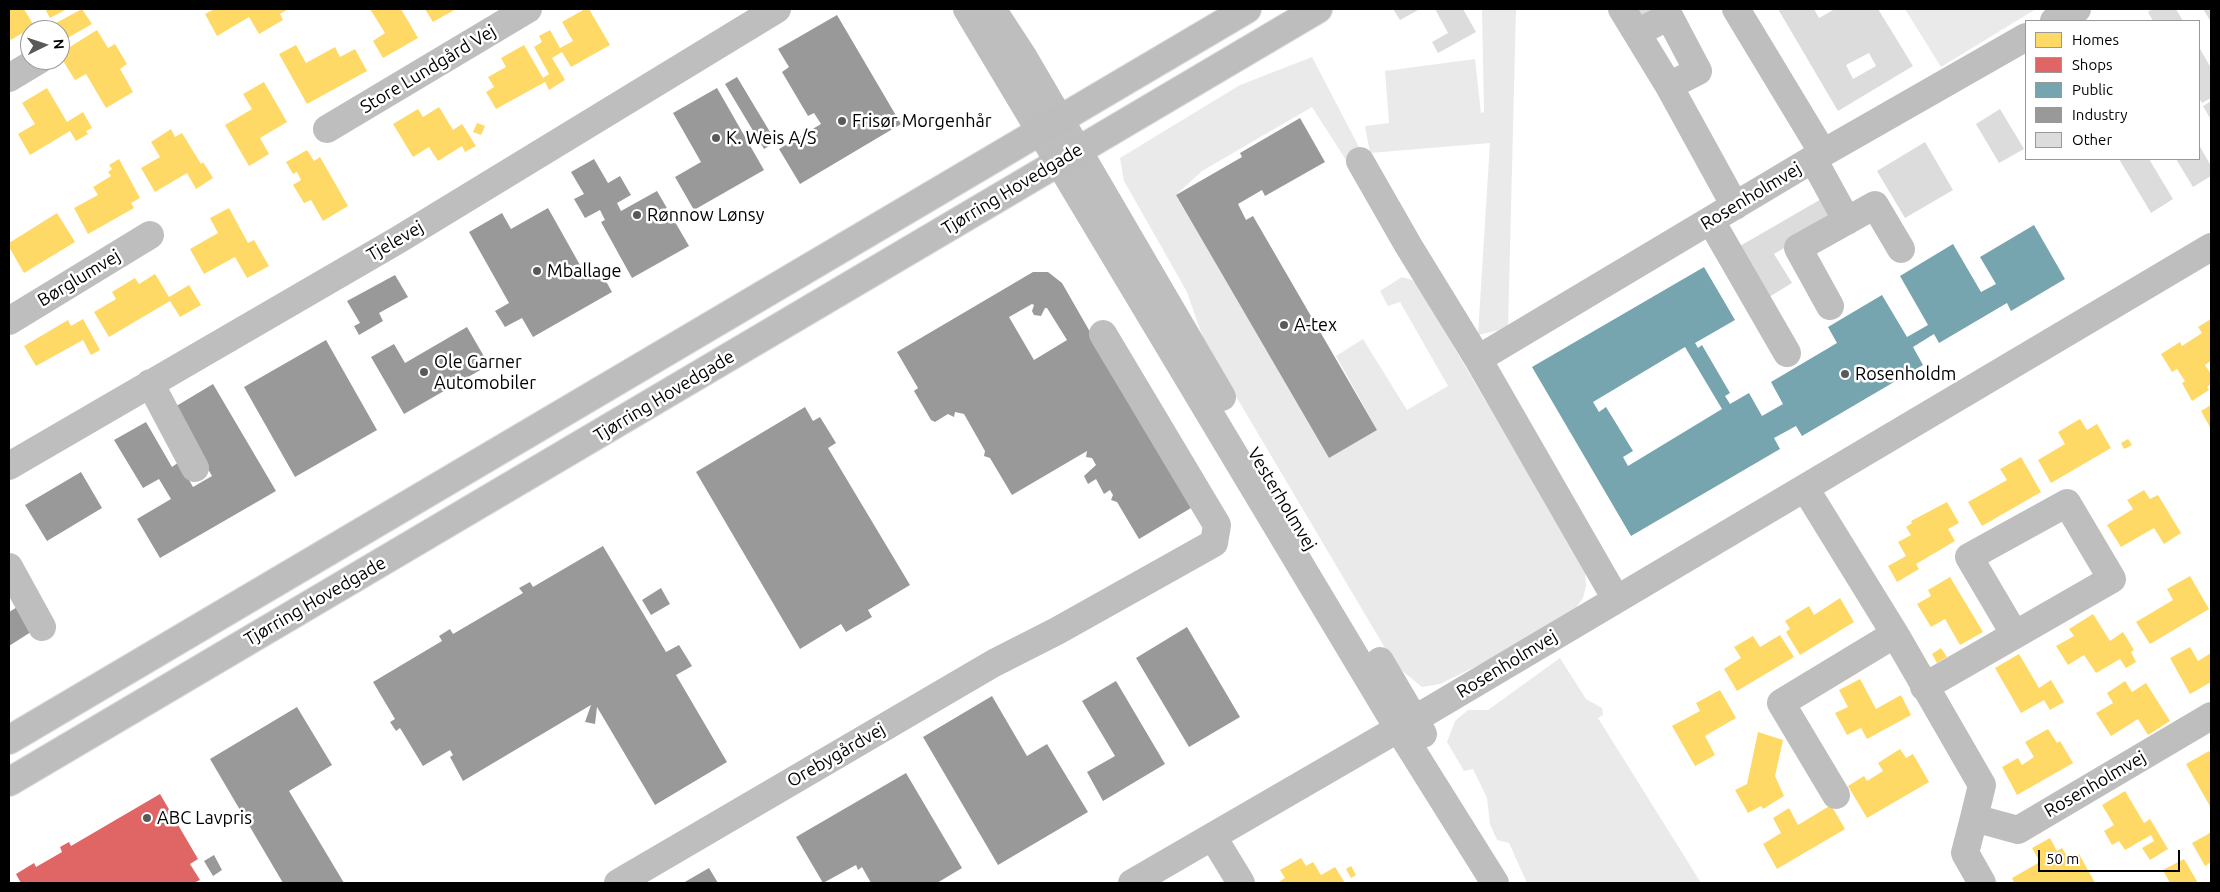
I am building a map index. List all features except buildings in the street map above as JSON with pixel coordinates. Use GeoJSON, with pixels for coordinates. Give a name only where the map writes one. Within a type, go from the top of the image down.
{"type":"FeatureCollection","features":[{"type":"Feature","properties":{"kind":"main road","name":"Tjørring Hovedgade"},"geometry":{"type":"LineString","coordinates":[[9,740],[1247,9]]}},
{"type":"Feature","properties":{"kind":"main road","name":"Tjørring Hovedgade"},"geometry":{"type":"LineString","coordinates":[[9,782],[1318,9]]}},
{"type":"Feature","properties":{"kind":"street","name":"Store Lundgård Vej"},"geometry":{"type":"LineString","coordinates":[[327,128],[528,9]]}},
{"type":"Feature","properties":{"kind":"street"},"geometry":{"type":"LineString","coordinates":[[967,9],[1050,125]]}},
{"type":"Feature","properties":{"kind":"street"},"geometry":{"type":"LineString","coordinates":[[992,9],[1024,58],[1050,125]]}},
{"type":"Feature","properties":{"kind":"street"},"geometry":{"type":"LineString","coordinates":[[1622,9],[1637,33],[1669,16],[1698,71],[1669,86],[1735,206]]}},
{"type":"Feature","properties":{"kind":"street"},"geometry":{"type":"LineString","coordinates":[[1736,9],[1818,156],[1847,220]]}},
{"type":"Feature","properties":{"kind":"street"},"geometry":{"type":"LineString","coordinates":[[2056,20],[2077,9]]}},
{"type":"Feature","properties":{"kind":"street","name":"Tjelevej"},"geometry":{"type":"LineString","coordinates":[[9,466],[398,240],[760,13]]}},
{"type":"Feature","properties":{"kind":"street","name":"Rosenholmvej"},"geometry":{"type":"LineString","coordinates":[[1478,359],[1818,156],[2025,38]]}},
{"type":"Feature","properties":{"kind":"street"},"geometry":{"type":"LineString","coordinates":[[9,78],[22,70]]}},
{"type":"Feature","properties":{"kind":"street","name":"Vesterholmvej"},"geometry":{"type":"LineString","coordinates":[[1050,125],[1407,723],[1496,883]]}},
{"type":"Feature","properties":{"kind":"street"},"geometry":{"type":"LineString","coordinates":[[1360,161],[1408,245],[1478,359],[1616,599]]}},
{"type":"Feature","properties":{"kind":"street"},"geometry":{"type":"LineString","coordinates":[[1830,306],[1798,248],[1876,204],[1901,250]]}},
{"type":"Feature","properties":{"kind":"street"},"geometry":{"type":"LineString","coordinates":[[1710,221],[1787,353]]}},
{"type":"Feature","properties":{"kind":"street","name":"Børglumvej"},"geometry":{"type":"LineString","coordinates":[[9,321],[150,235]]}},
{"type":"Feature","properties":{"kind":"street","name":"Rosenholmvej"},"geometry":{"type":"LineString","coordinates":[[1132,883],[1407,723],[2211,247]]}},
{"type":"Feature","properties":{"kind":"street","name":"Orebygårdvej"},"geometry":{"type":"LineString","coordinates":[[618,883],[994,663],[1057,631],[1214,543],[1217,525],[1103,334]]}},
{"type":"Feature","properties":{"kind":"street"},"geometry":{"type":"LineString","coordinates":[[150,384],[195,468]]}},
{"type":"Feature","properties":{"kind":"street"},"geometry":{"type":"LineString","coordinates":[[1805,488],[1895,634],[1982,785],[1965,853],[1982,883]]}},
{"type":"Feature","properties":{"kind":"street"},"geometry":{"type":"LineString","coordinates":[[1924,687],[2015,635],[2112,579],[2068,502],[1969,557],[2015,635]]}},
{"type":"Feature","properties":{"kind":"street"},"geometry":{"type":"LineString","coordinates":[[9,567],[42,627]]}},
{"type":"Feature","properties":{"kind":"street"},"geometry":{"type":"LineString","coordinates":[[1836,795],[1781,703],[1895,634]]}},
{"type":"Feature","properties":{"kind":"street","name":"Rosenholmvej"},"geometry":{"type":"LineString","coordinates":[[1974,818],[2018,830],[2211,716]]}},
{"type":"Feature","properties":{"kind":"street"},"geometry":{"type":"LineString","coordinates":[[1213,837],[1241,883]]}},
{"type":"Feature","properties":{"kind":"shaded area"},"geometry":{"type":"Polygon","coordinates":[[[1482,9],[1516,9],[1508,328],[1478,335],[1490,143],[1370,153],[1365,126],[1389,123],[1385,71],[1475,59],[1481,113],[1484,112],[1482,9]]]}},
{"type":"Feature","properties":{"kind":"shaded area"},"geometry":{"type":"Polygon","coordinates":[[[1905,9],[2036,9],[1941,67],[1905,9]]]}},
{"type":"Feature","properties":{"kind":"shaded area"},"geometry":{"type":"Polygon","coordinates":[[[1312,57],[1360,149],[1346,160],[1312,107],[1202,171],[1176,195],[1329,458],[1377,430],[1336,356],[1363,339],[1407,410],[1448,386],[1400,302],[1388,306],[1380,291],[1402,277],[1415,281],[1585,570],[1586,586],[1583,598],[1575,609],[1491,659],[1440,684],[1422,687],[1395,665],[1205,344],[1187,292],[1124,181],[1120,158],[1240,85],[1312,57]]]}},
{"type":"Feature","properties":{"kind":"shaded area"},"geometry":{"type":"Polygon","coordinates":[[[1560,658],[1586,699],[1602,708],[1603,715],[1598,718],[1701,883],[1527,883],[1509,843],[1497,840],[1490,824],[1487,798],[1473,769],[1464,771],[1447,742],[1455,721],[1468,710],[1488,710],[1560,658]]]}},
{"type":"Feature","properties":{"kind":"place","name":"Frisør Morgenhår"},"geometry":{"type":"Point","coordinates":[842,121]}},
{"type":"Feature","properties":{"kind":"place","name":"K. Weis A/S"},"geometry":{"type":"Point","coordinates":[716,138]}},
{"type":"Feature","properties":{"kind":"place","name":"Rønnow Lønsy"},"geometry":{"type":"Point","coordinates":[637,215]}},
{"type":"Feature","properties":{"kind":"place","name":"Mballage"},"geometry":{"type":"Point","coordinates":[537,271]}},
{"type":"Feature","properties":{"kind":"place","name":"A-tex"},"geometry":{"type":"Point","coordinates":[1284,325]}},
{"type":"Feature","properties":{"kind":"place","name":"Ole Garner Automobiler"},"geometry":{"type":"Point","coordinates":[424,372]}},
{"type":"Feature","properties":{"kind":"place","name":"Rosenholdm"},"geometry":{"type":"Point","coordinates":[1845,374]}},
{"type":"Feature","properties":{"kind":"place","name":"ABC Lavpris"},"geometry":{"type":"Point","coordinates":[147,818]}}]}
